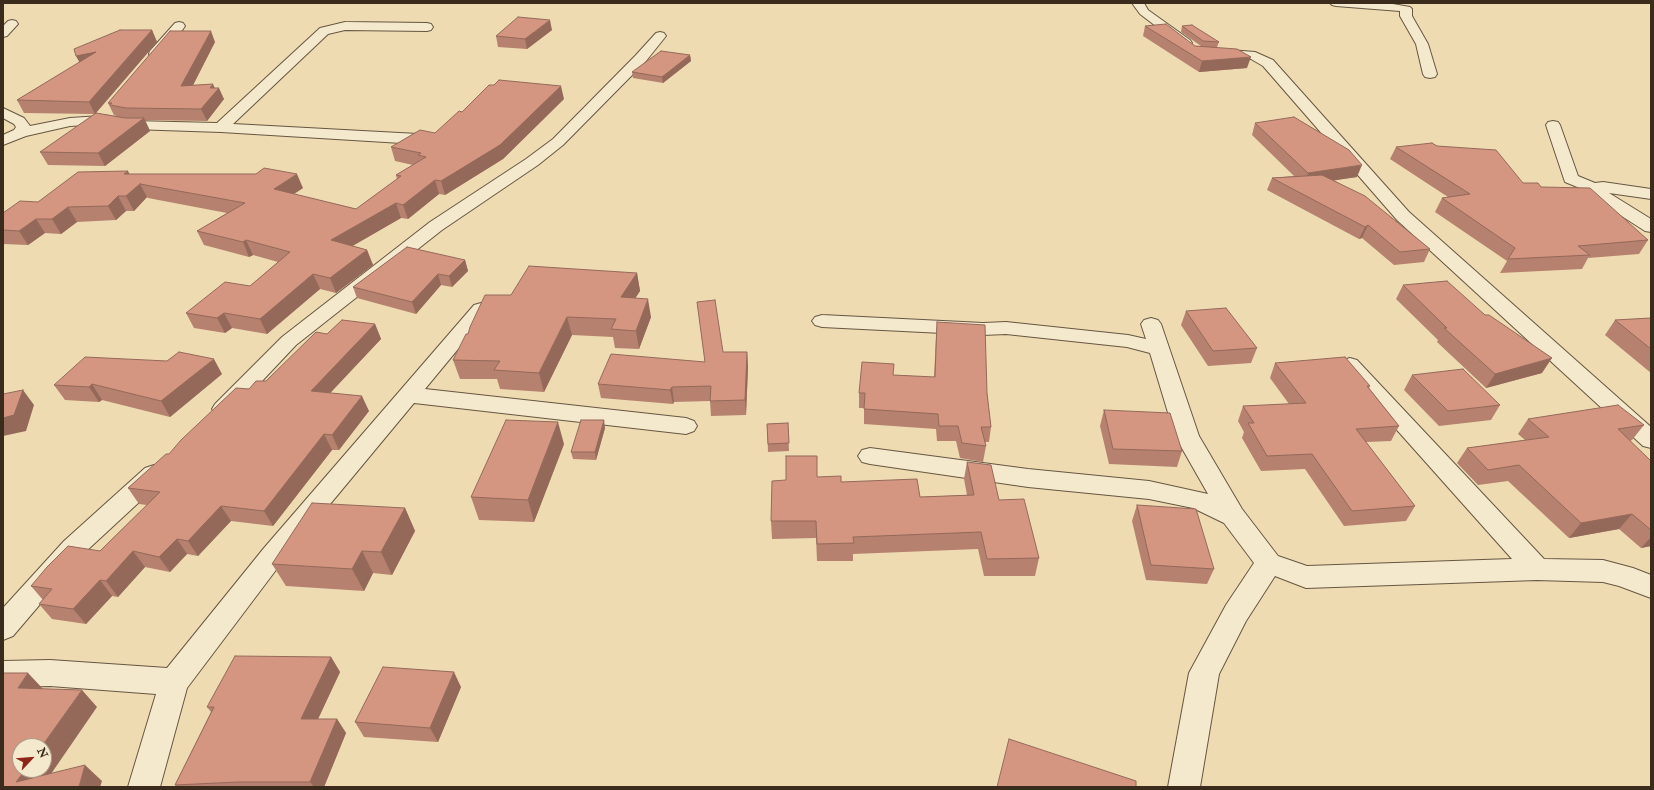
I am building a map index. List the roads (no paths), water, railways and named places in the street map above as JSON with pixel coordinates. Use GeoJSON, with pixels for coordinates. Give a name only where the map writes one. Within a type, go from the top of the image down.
{"type":"FeatureCollection","features":[{"type":"Feature","properties":{"kind":"street"},"geometry":{"type":"LineString","coordinates":[[1138,3],[1144,12],[1198,52],[1243,54],[1255,56],[1268,63],[1403,216],[1651,440]]}},
{"type":"Feature","properties":{"kind":"street"},"geometry":{"type":"LineString","coordinates":[[1336,3],[1395,7],[1406,10],[1406,16],[1422,44],[1430,74]]}},
{"type":"Feature","properties":{"kind":"street"},"geometry":{"type":"LineString","coordinates":[[3,33],[12,24]]}},
{"type":"Feature","properties":{"kind":"street"},"geometry":{"type":"LineString","coordinates":[[146,66],[179,26]]}},
{"type":"Feature","properties":{"kind":"street"},"geometry":{"type":"LineString","coordinates":[[221,128],[324,31],[345,26],[427,27]]}},
{"type":"Feature","properties":{"kind":"street"},"geometry":{"type":"LineString","coordinates":[[207,425],[289,341],[436,226],[527,165],[558,142],[641,58],[660,36]]}},
{"type":"Feature","properties":{"kind":"street"},"geometry":{"type":"LineString","coordinates":[[101,120],[111,106]]}},
{"type":"Feature","properties":{"kind":"street"},"geometry":{"type":"LineString","coordinates":[[3,112],[18,121],[23,127],[21,133]]}},
{"type":"Feature","properties":{"kind":"street"},"geometry":{"type":"LineString","coordinates":[[3,140],[21,133],[70,122],[101,120],[132,125],[221,128],[418,139]]}},
{"type":"Feature","properties":{"kind":"street"},"geometry":{"type":"LineString","coordinates":[[1553,125],[1572,179],[1593,188],[1603,187],[1651,194]]}},
{"type":"Feature","properties":{"kind":"street"},"geometry":{"type":"LineString","coordinates":[[1593,188],[1595,192],[1651,227]]}},
{"type":"Feature","properties":{"kind":"street"},"geometry":{"type":"LineString","coordinates":[[144,787],[174,682],[273,555],[410,395],[481,309]]}},
{"type":"Feature","properties":{"kind":"street"},"geometry":{"type":"LineString","coordinates":[[822,321],[982,329],[1006,328],[1128,341],[1158,349]]}},
{"type":"Feature","properties":{"kind":"street"},"geometry":{"type":"LineString","coordinates":[[1151,324],[1187,436],[1233,516],[1270,563],[1306,577],[1537,569],[1602,571],[1624,576],[1651,587]]}},
{"type":"Feature","properties":{"kind":"street"},"geometry":{"type":"LineString","coordinates":[[1350,365],[1537,569]]}},
{"type":"Feature","properties":{"kind":"street"},"geometry":{"type":"LineString","coordinates":[[410,395],[686,426]]}},
{"type":"Feature","properties":{"kind":"street"},"geometry":{"type":"LineString","coordinates":[[870,456],[1028,478],[1149,490],[1198,500],[1233,516]]}},
{"type":"Feature","properties":{"kind":"street"},"geometry":{"type":"LineString","coordinates":[[3,628],[73,548],[166,462]]}},
{"type":"Feature","properties":{"kind":"street"},"geometry":{"type":"LineString","coordinates":[[1184,787],[1204,673],[1236,613],[1270,563]]}},
{"type":"Feature","properties":{"kind":"street"},"geometry":{"type":"LineString","coordinates":[[3,674],[50,673],[174,682]]}}]}
